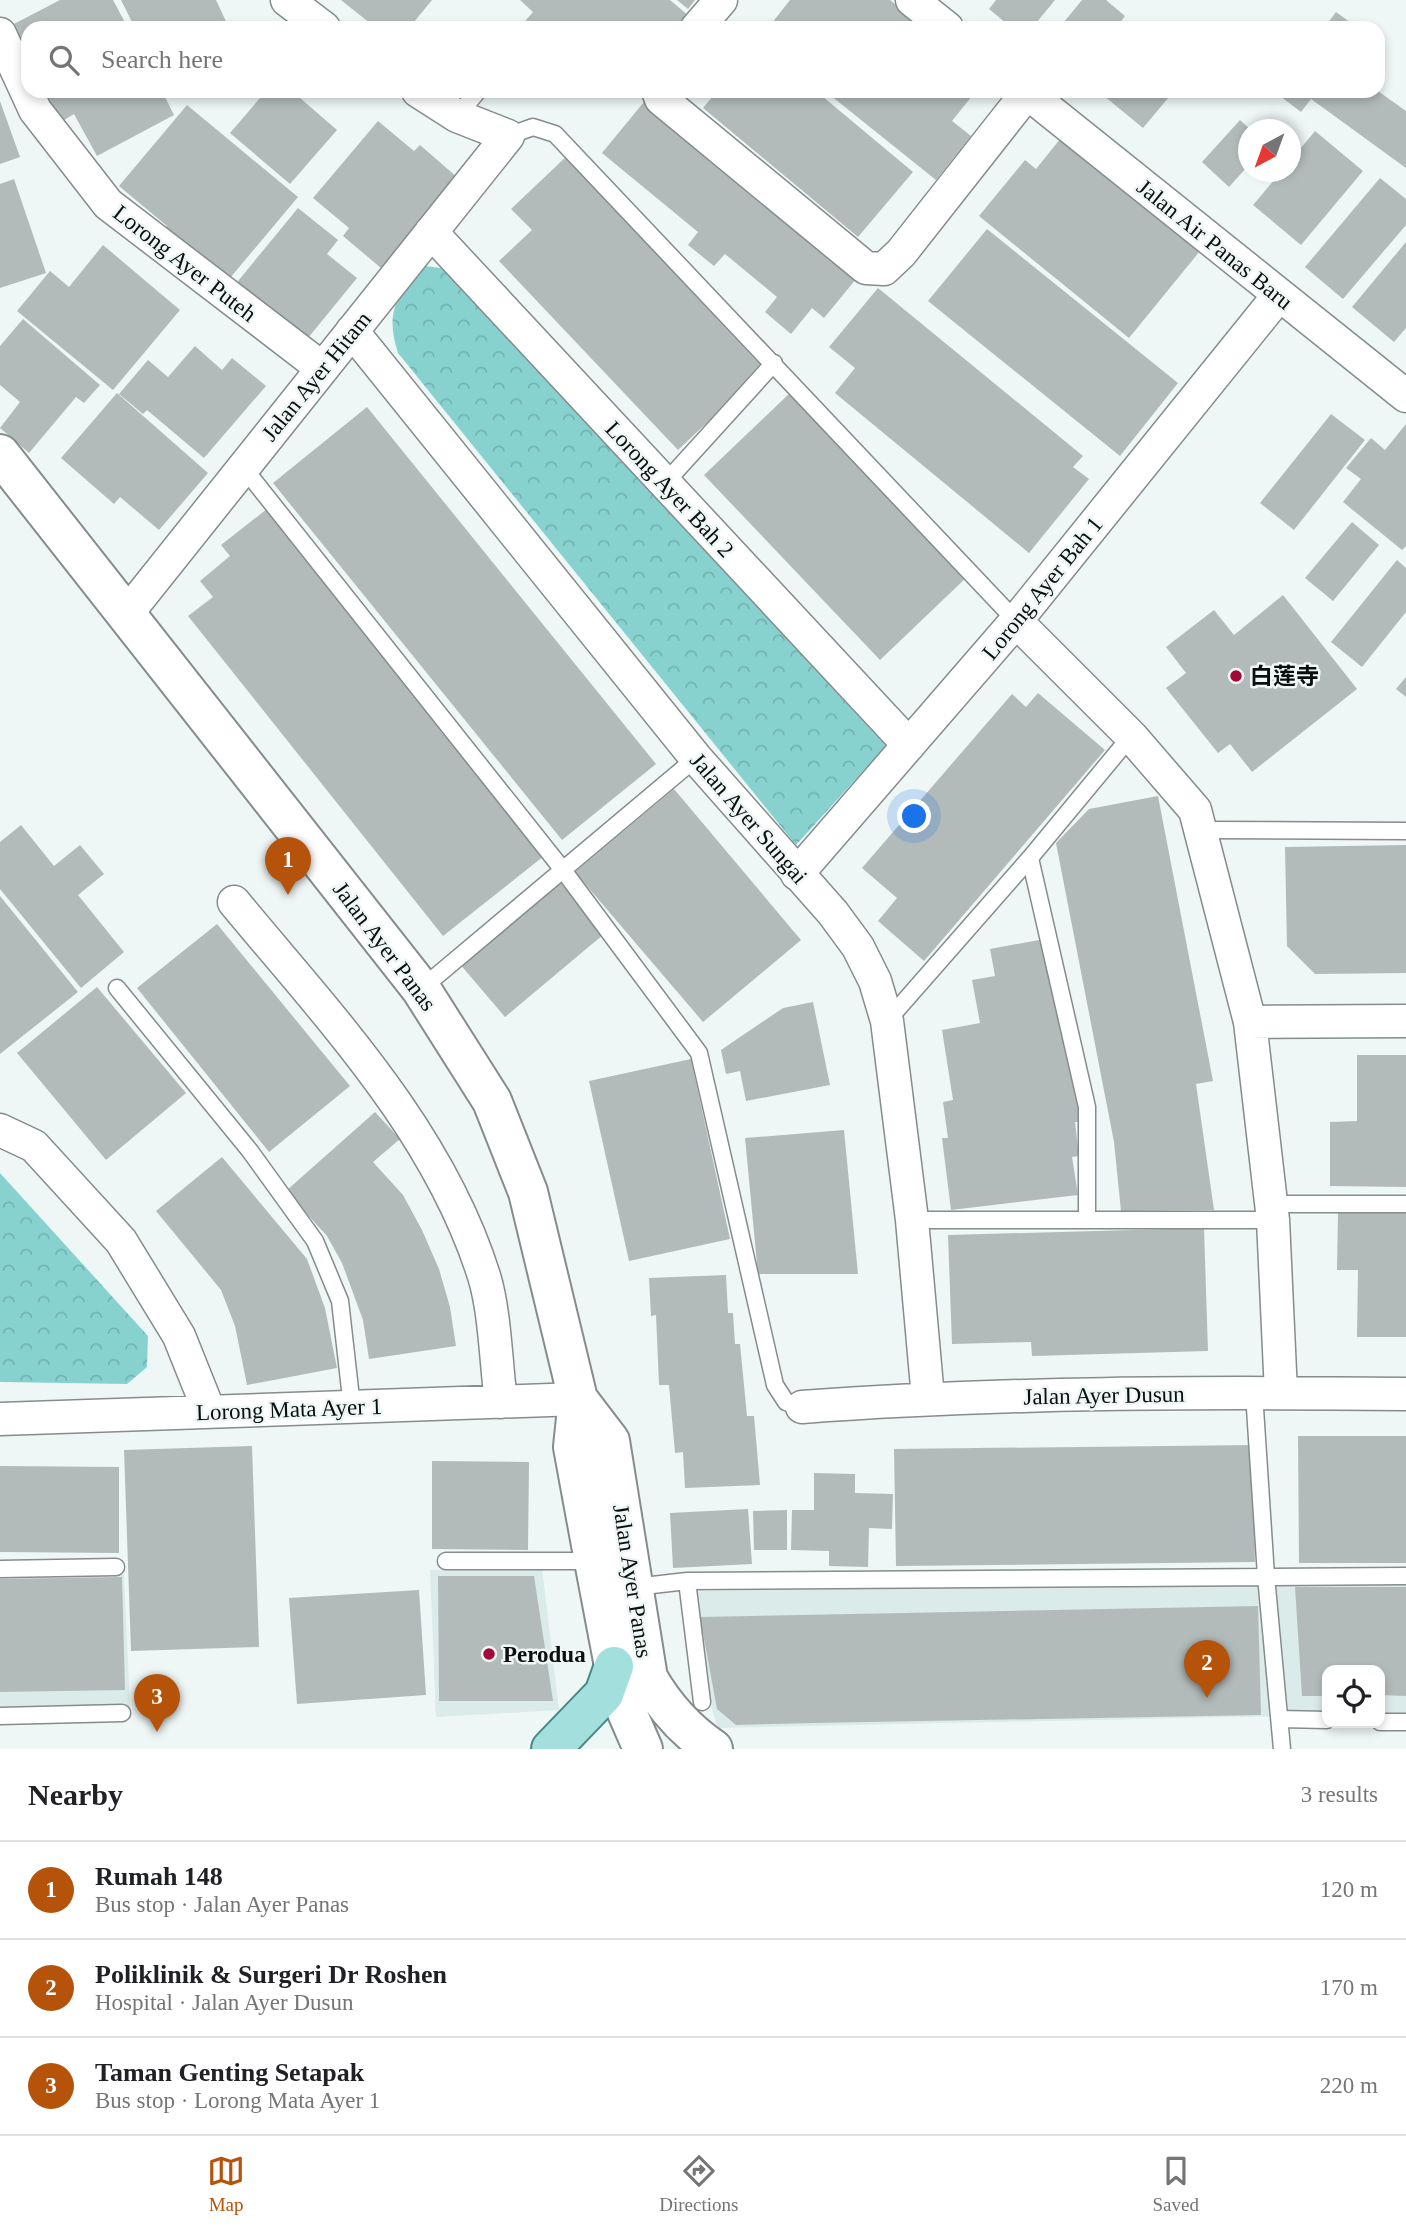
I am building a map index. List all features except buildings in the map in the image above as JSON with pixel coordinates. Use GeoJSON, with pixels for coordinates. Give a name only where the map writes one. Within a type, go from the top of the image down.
{"type":"FeatureCollection","features":[{"type":"Feature","properties":{"kind":"main road"},"geometry":{"type":"LineString","coordinates":[[551,1749],[604,1694],[614,1666]]}},
{"type":"Feature","properties":{"kind":"street"},"geometry":{"type":"LineString","coordinates":[[287,0],[315,21]]}},
{"type":"Feature","properties":{"kind":"street"},"geometry":{"type":"LineString","coordinates":[[703,21],[721,0]]}},
{"type":"Feature","properties":{"kind":"street"},"geometry":{"type":"LineString","coordinates":[[912,0],[938,21]]}},
{"type":"Feature","properties":{"kind":"street","name":"Lorong Ayer Puteh"},"geometry":{"type":"LineString","coordinates":[[0,34],[21,80]]}},
{"type":"Feature","properties":{"kind":"street","name":"Lorong Ayer Puteh"},"geometry":{"type":"LineString","coordinates":[[29,98],[35,110],[108,204],[322,368]]}},
{"type":"Feature","properties":{"kind":"street"},"geometry":{"type":"LineString","coordinates":[[429,98],[457,116],[508,136]]}},
{"type":"Feature","properties":{"kind":"street"},"geometry":{"type":"LineString","coordinates":[[661,98],[866,268],[884,269],[901,253],[1021,98]]}},
{"type":"Feature","properties":{"kind":"street","name":"Jalan Air Panas Baru"},"geometry":{"type":"LineString","coordinates":[[1033,98],[1406,396]]}},
{"type":"Feature","properties":{"kind":"street","name":"Jalan Ayer Hitam"},"geometry":{"type":"LineString","coordinates":[[125,616],[508,136]]}},
{"type":"Feature","properties":{"kind":"street","name":"Lorong Ayer Bah 2"},"geometry":{"type":"LineString","coordinates":[[431,232],[909,745]]}},
{"type":"Feature","properties":{"kind":"street","name":"Lorong Ayer Bah 1"},"geometry":{"type":"LineString","coordinates":[[797,874],[1016,621],[1279,295]]}},
{"type":"Feature","properties":{"kind":"street","name":"Jalan Ayer Sungai"},"geometry":{"type":"LineString","coordinates":[[352,331],[696,758],[858,947],[875,981],[887,1021],[912,1220],[928,1398]]}},
{"type":"Feature","properties":{"kind":"street","name":"Jalan Ayer Panas"},"geometry":{"type":"LineString","coordinates":[[0,454],[421,989],[492,1101],[528,1192],[578,1399],[573,1447],[594,1561],[614,1666],[626,1710],[643,1749]]}},
{"type":"Feature","properties":{"kind":"street"},"geometry":{"type":"LineString","coordinates":[[1016,621],[1130,736],[1195,810],[1250,1022],[1272,1212],[1267,1393]]}},
{"type":"Feature","properties":{"kind":"street"},"geometry":{"type":"LineString","coordinates":[[234,902],[342,1032],[411,1124],[441,1172],[485,1279],[501,1402]]}},
{"type":"Feature","properties":{"kind":"street"},"geometry":{"type":"LineString","coordinates":[[1250,1022],[1406,1021]]}},
{"type":"Feature","properties":{"kind":"street"},"geometry":{"type":"LineString","coordinates":[[0,1130],[34,1146],[121,1241],[179,1336],[209,1411]]}},
{"type":"Feature","properties":{"kind":"street","name":"Jalan Ayer Dusun"},"geometry":{"type":"LineString","coordinates":[[802,1407],[928,1398],[1267,1393],[1406,1394]]}},
{"type":"Feature","properties":{"kind":"street","name":"Jalan Ayer Panas"},"geometry":{"type":"LineString","coordinates":[[578,1399],[610,1441],[648,1678],[678,1720],[713,1749]]}},
{"type":"Feature","properties":{"kind":"street","name":"Lorong Mata Ayer 1"},"geometry":{"type":"LineString","coordinates":[[0,1419],[578,1399]]}},
{"type":"Feature","properties":{"kind":"lane"},"geometry":{"type":"LineString","coordinates":[[457,116],[472,98]]}},
{"type":"Feature","properties":{"kind":"lane"},"geometry":{"type":"LineString","coordinates":[[508,136],[533,127],[555,134],[1016,621]]}},
{"type":"Feature","properties":{"kind":"lane"},"geometry":{"type":"LineString","coordinates":[[665,483],[774,363]]}},
{"type":"Feature","properties":{"kind":"lane"},"geometry":{"type":"LineString","coordinates":[[243,467],[563,870],[699,1053],[775,1385],[786,1402],[802,1407]]}},
{"type":"Feature","properties":{"kind":"lane"},"geometry":{"type":"LineString","coordinates":[[887,1021],[1030,858],[1130,736]]}},
{"type":"Feature","properties":{"kind":"lane"},"geometry":{"type":"LineString","coordinates":[[421,989],[696,758]]}},
{"type":"Feature","properties":{"kind":"lane"},"geometry":{"type":"LineString","coordinates":[[1201,830],[1406,831]]}},
{"type":"Feature","properties":{"kind":"lane"},"geometry":{"type":"LineString","coordinates":[[1030,858],[1087,1107],[1087,1220]]}},
{"type":"Feature","properties":{"kind":"lane"},"geometry":{"type":"LineString","coordinates":[[117,988],[250,1151],[315,1241],[340,1301],[352,1407]]}},
{"type":"Feature","properties":{"kind":"lane"},"geometry":{"type":"LineString","coordinates":[[912,1220],[1087,1220],[1406,1204]]}},
{"type":"Feature","properties":{"kind":"lane"},"geometry":{"type":"LineString","coordinates":[[1267,1393],[1266,1576],[1283,1749]]}},
{"type":"Feature","properties":{"kind":"lane"},"geometry":{"type":"LineString","coordinates":[[446,1561],[594,1561]]}},
{"type":"Feature","properties":{"kind":"lane"},"geometry":{"type":"LineString","coordinates":[[0,1569],[116,1567]]}},
{"type":"Feature","properties":{"kind":"lane"},"geometry":{"type":"LineString","coordinates":[[635,1587],[687,1581],[1406,1576]]}},
{"type":"Feature","properties":{"kind":"lane"},"geometry":{"type":"LineString","coordinates":[[687,1581],[702,1702]]}},
{"type":"Feature","properties":{"kind":"lane"},"geometry":{"type":"LineString","coordinates":[[0,1716],[122,1713]]}},
{"type":"Feature","properties":{"kind":"lane"},"geometry":{"type":"LineString","coordinates":[[1280,1719],[1322,1720]]}},
{"type":"Feature","properties":{"kind":"lane"},"geometry":{"type":"LineString","coordinates":[[1385,1722],[1406,1722]]}},
{"type":"Feature","properties":{"kind":"shaded area"},"geometry":{"type":"Polygon","coordinates":[[[542,1568],[559,1710],[436,1717],[430,1570],[542,1568]]]}},
{"type":"Feature","properties":{"kind":"shaded area"},"geometry":{"type":"Polygon","coordinates":[[[124,1574],[130,1706],[0,1709],[0,1576],[124,1574]]]}},
{"type":"Feature","properties":{"kind":"shaded area"},"geometry":{"type":"Polygon","coordinates":[[[1276,1583],[1406,1584],[1406,1716],[1385,1716],[1385,1665],[1322,1665],[1322,1715],[718,1728],[710,1703],[697,1591],[1276,1583]]]}},
{"type":"Feature","properties":{"kind":"green space"},"geometry":{"type":"Polygon","coordinates":[[[425,266],[441,268],[469,296],[886,746],[796,845],[398,353],[393,326],[396,305],[400,295],[425,266]]]}},
{"type":"Feature","properties":{"kind":"green space"},"geometry":{"type":"Polygon","coordinates":[[[0,1173],[148,1336],[147,1367],[127,1384],[0,1382],[0,1173]]]}},
{"type":"Feature","properties":{"kind":"place","name":"白莲寺"},"geometry":{"type":"Point","coordinates":[1236,676]}},
{"type":"Feature","properties":{"kind":"place","name":"Rumah 148"},"geometry":{"type":"Point","coordinates":[288,895]}},
{"type":"Feature","properties":{"kind":"place","name":"Perodua"},"geometry":{"type":"Point","coordinates":[489,1654]}},
{"type":"Feature","properties":{"kind":"place","name":"Poliklinik & Surgeri Dr Roshen"},"geometry":{"type":"Point","coordinates":[1207,1698]}},
{"type":"Feature","properties":{"kind":"place","name":"Taman Genting Setapak"},"geometry":{"type":"Point","coordinates":[157,1732]}}]}
